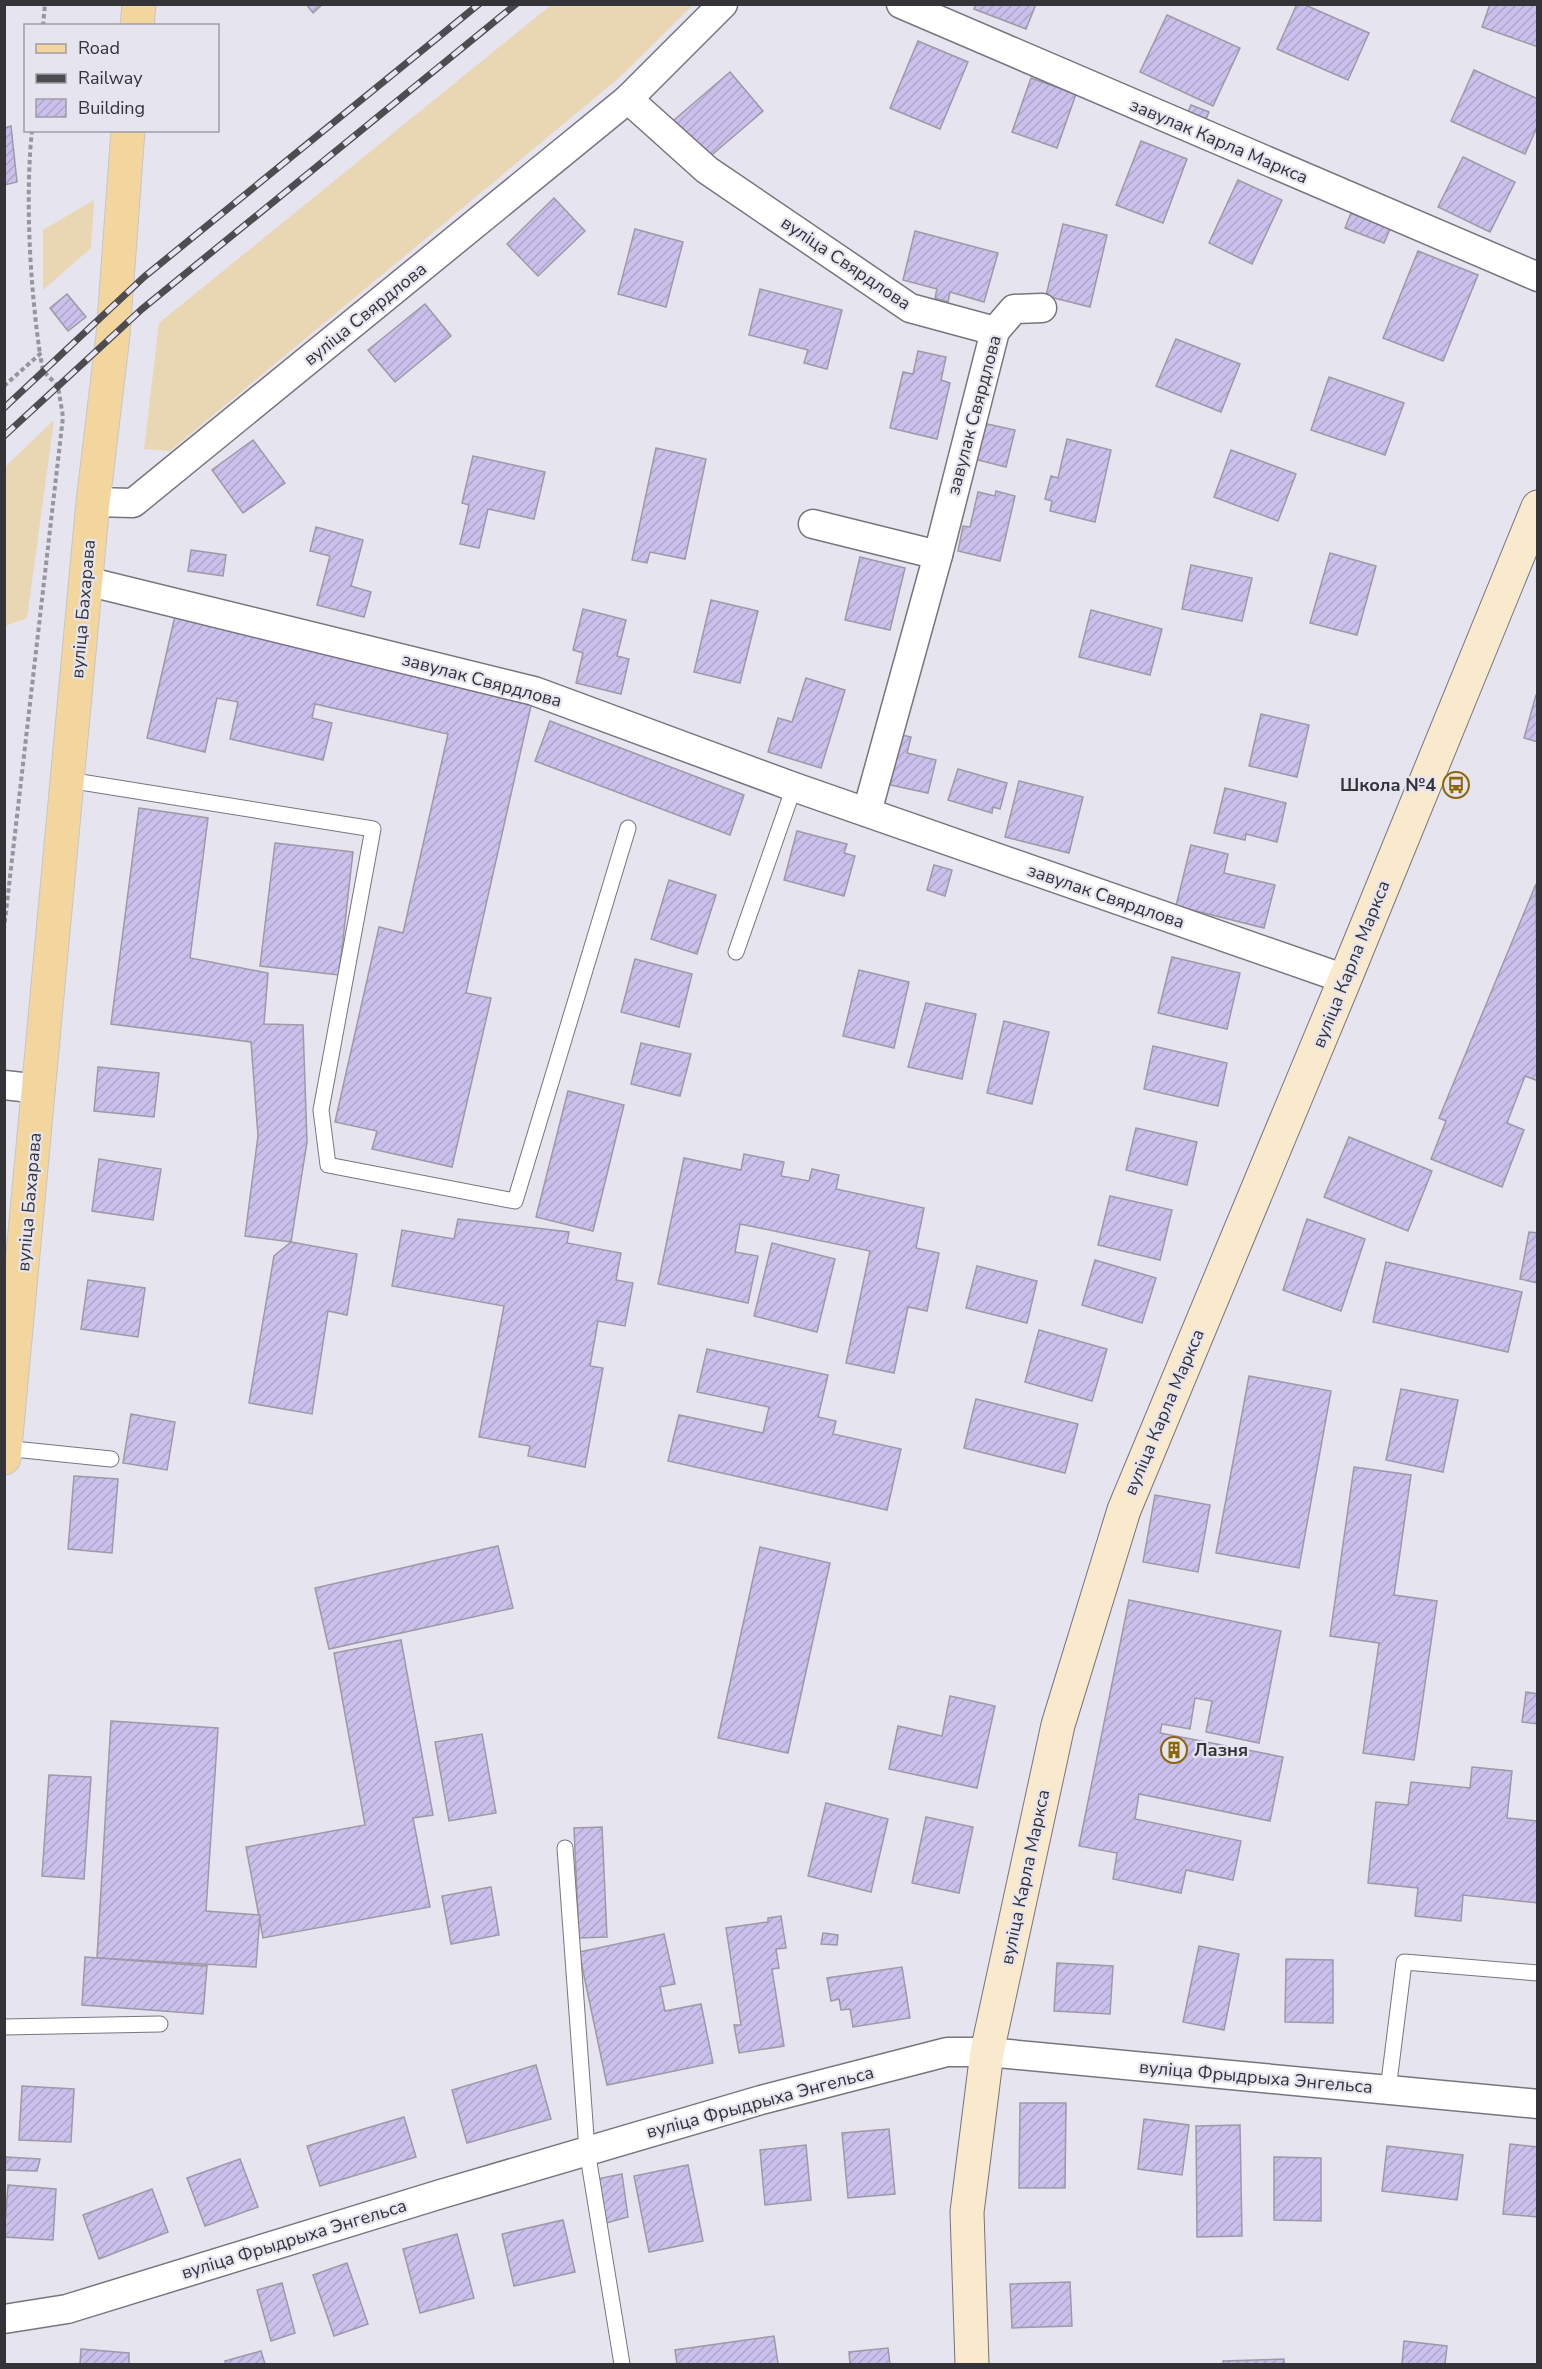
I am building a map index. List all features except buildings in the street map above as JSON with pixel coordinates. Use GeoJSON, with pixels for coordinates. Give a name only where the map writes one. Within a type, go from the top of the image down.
{"type":"FeatureCollection","features":[{"type":"Feature","properties":{"kind":"main road"},"geometry":{"type":"LineString","coordinates":[[137,24],[139,4]]}},
{"type":"Feature","properties":{"kind":"main road","name":"вуліца Бахарава"},"geometry":{"type":"LineString","coordinates":[[5,1451],[93,501],[113,335],[128,132]]}},
{"type":"Feature","properties":{"kind":"main road","name":"вуліца Карла Маркса"},"geometry":{"type":"LineString","coordinates":[[972,2364],[967,2212],[987,2052],[1058,1725],[1124,1510],[1538,507]]}},
{"type":"Feature","properties":{"kind":"street","name":"вуліца Свярдлова"},"geometry":{"type":"LineString","coordinates":[[93,501],[133,503],[628,99],[723,4]]}},
{"type":"Feature","properties":{"kind":"street","name":"завулак Карла Маркса"},"geometry":{"type":"LineString","coordinates":[[901,4],[1538,277]]}},
{"type":"Feature","properties":{"kind":"street","name":"вуліца Свярдлова"},"geometry":{"type":"LineString","coordinates":[[628,99],[707,170],[910,308],[995,331]]}},
{"type":"Feature","properties":{"kind":"street","name":"завулак Свярдлова"},"geometry":{"type":"LineString","coordinates":[[867,812],[938,555],[995,331],[1014,309],[1042,308]]}},
{"type":"Feature","properties":{"kind":"street"},"geometry":{"type":"LineString","coordinates":[[813,524],[938,555]]}},
{"type":"Feature","properties":{"kind":"street","name":"завулак Свярдлова"},"geometry":{"type":"LineString","coordinates":[[86,581],[534,691],[794,787],[1345,979]]}},
{"type":"Feature","properties":{"kind":"street"},"geometry":{"type":"LineString","coordinates":[[4,1085],[40,1089]]}},
{"type":"Feature","properties":{"kind":"street","name":"вуліца Фрыдрыха Энгельса"},"geometry":{"type":"LineString","coordinates":[[4,2319],[67,2309],[587,2150],[761,2100],[947,2052],[987,2052],[1538,2103]]}},
{"type":"Feature","properties":{"kind":"lane"},"geometry":{"type":"LineString","coordinates":[[68,780],[373,829],[321,1110],[328,1165],[515,1201],[628,828]]}},
{"type":"Feature","properties":{"kind":"lane"},"geometry":{"type":"LineString","coordinates":[[736,952],[794,787]]}},
{"type":"Feature","properties":{"kind":"lane"},"geometry":{"type":"LineString","coordinates":[[5,1451],[111,1459]]}},
{"type":"Feature","properties":{"kind":"lane"},"geometry":{"type":"LineString","coordinates":[[566,1848],[587,2150],[622,2364]]}},
{"type":"Feature","properties":{"kind":"lane"},"geometry":{"type":"LineString","coordinates":[[1388,2090],[1404,1962],[1538,1973]]}},
{"type":"Feature","properties":{"kind":"lane"},"geometry":{"type":"LineString","coordinates":[[4,2027],[160,2024]]}},
{"type":"Feature","properties":{"kind":"path"},"geometry":{"type":"LineString","coordinates":[[43,24],[45,4]]}},
{"type":"Feature","properties":{"kind":"path"},"geometry":{"type":"LineString","coordinates":[[4,929],[63,417],[58,386],[44,371],[33,310],[29,159],[32,132]]}},
{"type":"Feature","properties":{"kind":"path"},"geometry":{"type":"LineString","coordinates":[[4,386],[40,354]]}},
{"type":"Feature","properties":{"kind":"shaded area"},"geometry":{"type":"Polygon","coordinates":[[[551,5],[693,5],[620,77],[170,451],[144,449],[159,323],[551,5]]]}},
{"type":"Feature","properties":{"kind":"shaded area"},"geometry":{"type":"Polygon","coordinates":[[[94,200],[91,248],[43,290],[43,230],[94,200]]]}},
{"type":"Feature","properties":{"kind":"shaded area"},"geometry":{"type":"Polygon","coordinates":[[[54,420],[27,618],[5,626],[5,467],[54,420]]]}},
{"type":"Feature","properties":{"kind":"railway"},"geometry":{"type":"LineString","coordinates":[[4,408],[144,277],[479,4]]}},
{"type":"Feature","properties":{"kind":"railway"},"geometry":{"type":"LineString","coordinates":[[4,436],[142,309],[516,4]]}},
{"type":"Feature","properties":{"kind":"place","name":"Школа №4"},"geometry":{"type":"Point","coordinates":[1456,785]}},
{"type":"Feature","properties":{"kind":"place","name":"Лазня"},"geometry":{"type":"Point","coordinates":[1174,1750]}}]}
